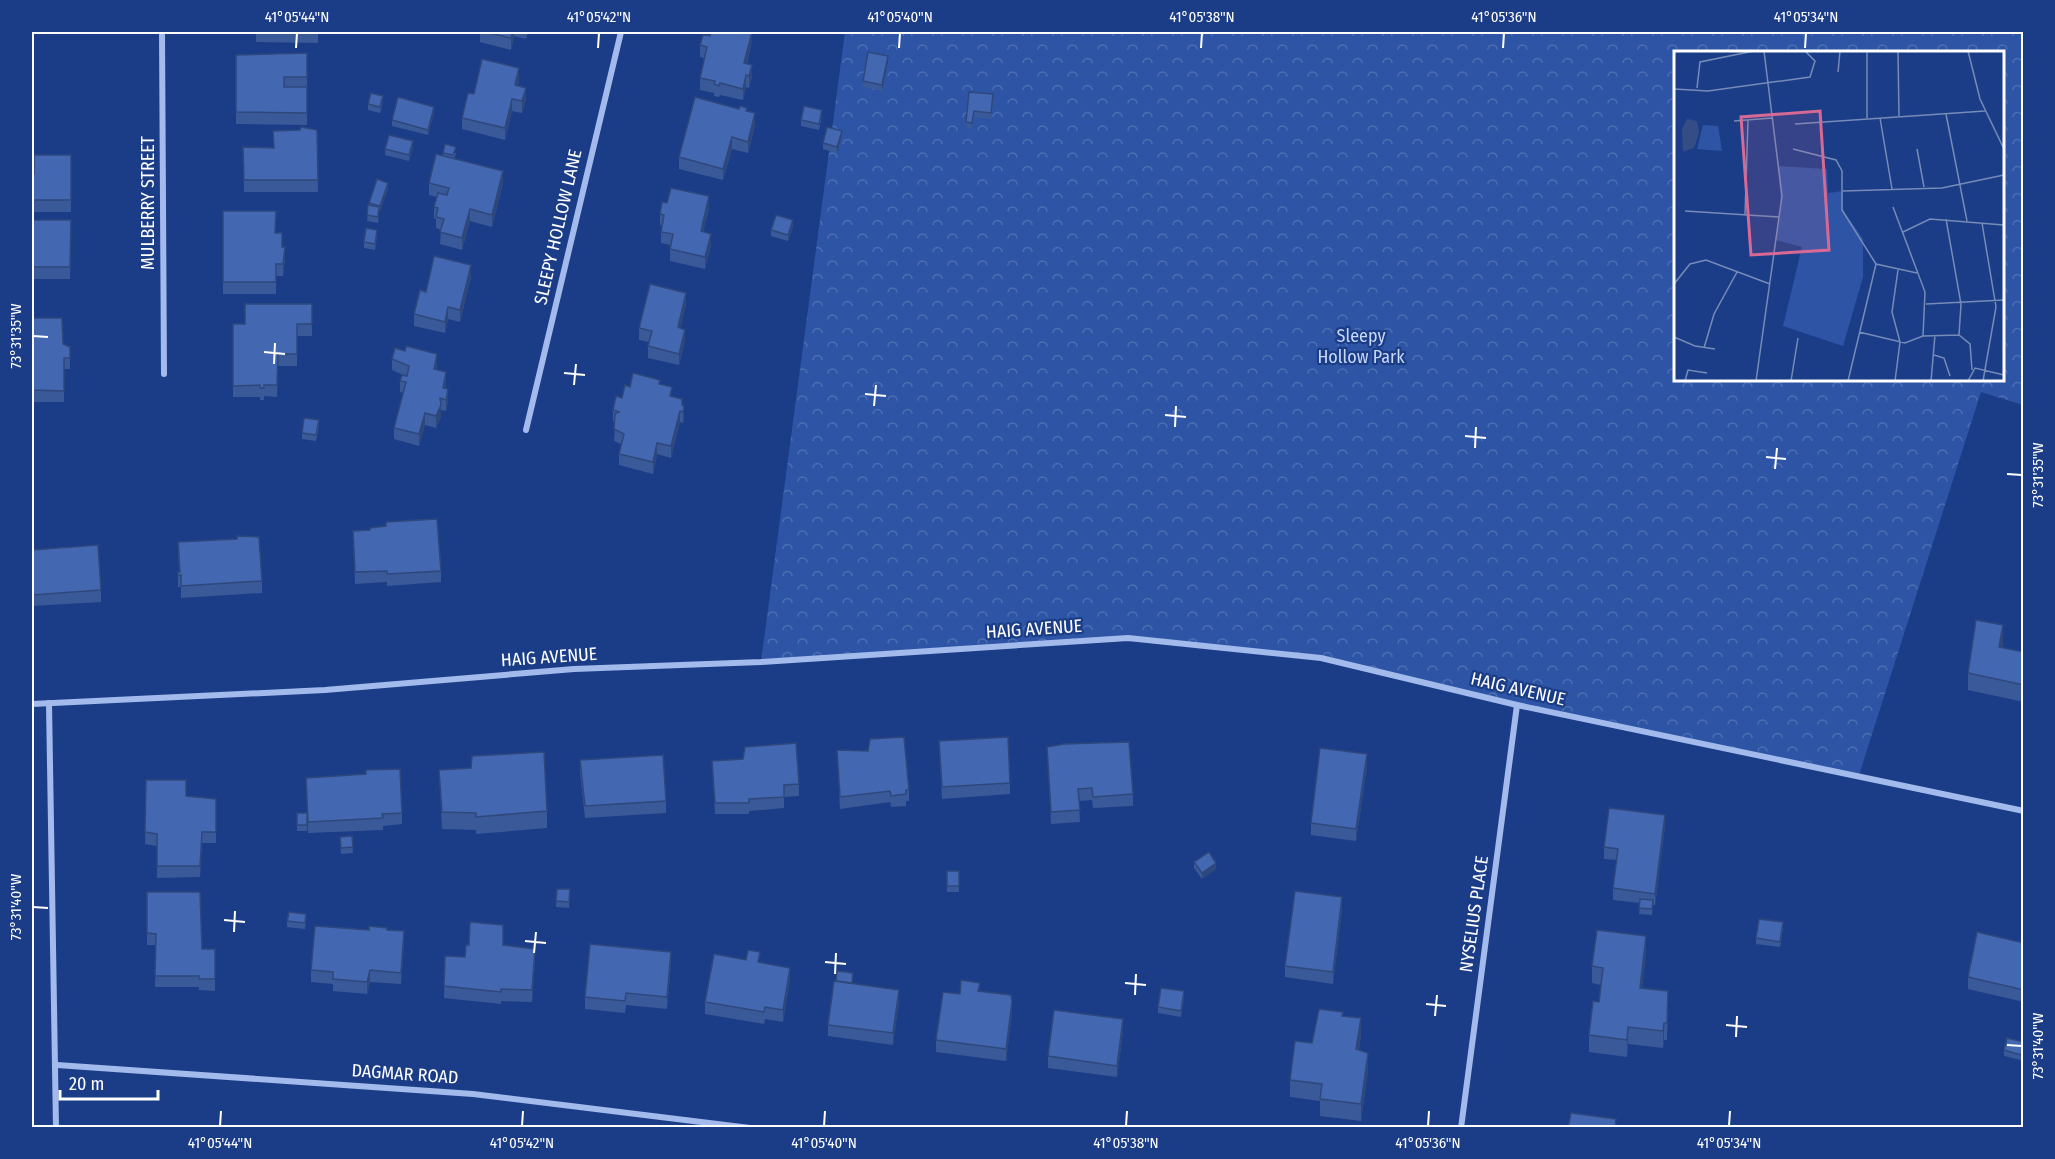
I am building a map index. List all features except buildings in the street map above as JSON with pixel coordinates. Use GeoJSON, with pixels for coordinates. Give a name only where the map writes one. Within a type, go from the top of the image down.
{"type":"FeatureCollection","features":[{"type":"Feature","properties":{"kind":"street","name":"MULBERRY STREET"},"geometry":{"type":"LineString","coordinates":[[162,32],[164,374]]}},
{"type":"Feature","properties":{"kind":"street","name":"SLEEPY HOLLOW LANE"},"geometry":{"type":"LineString","coordinates":[[526,430],[621,32]]}},
{"type":"Feature","properties":{"kind":"street","name":"HAIG AVENUE"},"geometry":{"type":"LineString","coordinates":[[32,704],[325,690],[574,669],[761,662],[1128,638],[1321,658],[1517,705],[2024,811]]}},
{"type":"Feature","properties":{"kind":"street"},"geometry":{"type":"LineString","coordinates":[[49,703],[57,1065],[56,1128]]}},
{"type":"Feature","properties":{"kind":"street","name":"NYSELIUS PLACE"},"geometry":{"type":"LineString","coordinates":[[1461,1128],[1517,705]]}},
{"type":"Feature","properties":{"kind":"street","name":"DAGMAR ROAD"},"geometry":{"type":"LineString","coordinates":[[57,1065],[473,1094],[750,1128]]}},
{"type":"Feature","properties":{"kind":"green space","name":"Sleepy Hollow Park"},"geometry":{"type":"Polygon","coordinates":[[[845,32],[2023,32],[2023,405],[1981,392],[1858,778],[1517,705],[1321,658],[1128,638],[761,662],[845,32]]]}}]}
